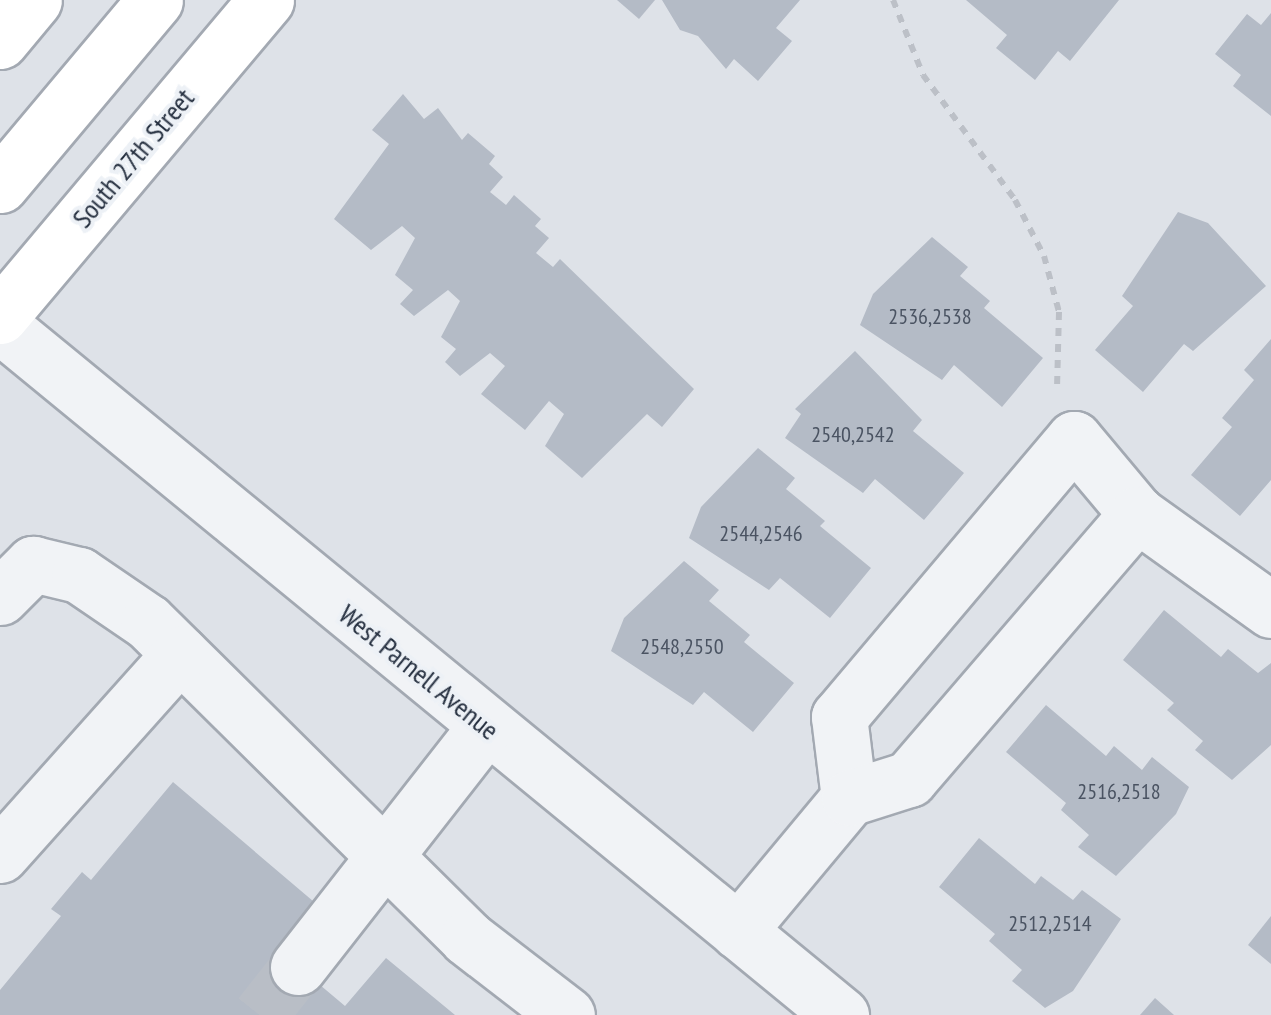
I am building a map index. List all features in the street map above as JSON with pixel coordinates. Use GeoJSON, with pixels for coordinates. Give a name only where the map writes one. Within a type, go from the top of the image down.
{"type":"FeatureCollection","features":[{"type":"Feature","properties":{"kind":"main road"},"geometry":{"type":"LineString","coordinates":[[0,41],[34,0]]}},
{"type":"Feature","properties":{"kind":"main road"},"geometry":{"type":"LineString","coordinates":[[0,185],[156,0]]}},
{"type":"Feature","properties":{"kind":"main road","name":"South 27th Street"},"geometry":{"type":"LineString","coordinates":[[0,316],[266,0]]}},
{"type":"Feature","properties":{"kind":"street","name":"West Parnell Avenue"},"geometry":{"type":"LineString","coordinates":[[0,325],[841,1015]]}},
{"type":"Feature","properties":{"kind":"street"},"geometry":{"type":"LineString","coordinates":[[848,798],[840,717],[1074,439],[1137,514],[1271,610]]}},
{"type":"Feature","properties":{"kind":"street"},"geometry":{"type":"LineString","coordinates":[[738,931],[848,798],[909,780],[1137,514]]}},
{"type":"Feature","properties":{"kind":"street"},"geometry":{"type":"LineString","coordinates":[[0,597],[32,564],[80,575],[180,654],[467,938],[567,1015]]}},
{"type":"Feature","properties":{"kind":"street"},"geometry":{"type":"LineString","coordinates":[[0,855],[180,654]]}},
{"type":"Feature","properties":{"kind":"street"},"geometry":{"type":"LineString","coordinates":[[298,968],[486,726]]}},
{"type":"Feature","properties":{"kind":"path"},"geometry":{"type":"LineString","coordinates":[[893,0],[923,75],[1014,200],[1044,256],[1060,312],[1051,370],[1074,439]]}},
{"type":"Feature","properties":{"kind":"building"},"geometry":{"type":"Polygon","coordinates":[[[617,0],[655,0],[639,19],[617,0]]]}},
{"type":"Feature","properties":{"kind":"building"},"geometry":{"type":"Polygon","coordinates":[[[662,0],[800,0],[776,28],[792,41],[758,81],[734,59],[726,69],[698,36],[680,30],[662,0]]]}},
{"type":"Feature","properties":{"kind":"building"},"geometry":{"type":"Polygon","coordinates":[[[966,0],[1119,0],[1070,61],[1058,51],[1035,80],[996,48],[1007,35],[966,0]]]}},
{"type":"Feature","properties":{"kind":"building"},"geometry":{"type":"Polygon","coordinates":[[[1271,13],[1271,116],[1233,86],[1241,75],[1215,54],[1247,14],[1261,25],[1271,13]]]}},
{"type":"Feature","properties":{"kind":"building"},"geometry":{"type":"Polygon","coordinates":[[[403,94],[424,119],[438,108],[462,140],[468,133],[495,156],[489,164],[503,177],[490,192],[506,205],[514,195],[541,219],[535,226],[549,238],[536,253],[553,267],[560,259],[694,389],[662,427],[647,414],[582,478],[545,446],[564,414],[549,401],[525,430],[481,394],[505,366],[490,353],[460,376],[445,362],[456,349],[441,337],[460,301],[448,290],[414,316],[400,304],[413,290],[395,275],[415,238],[402,226],[371,250],[334,219],[389,144],[372,130],[403,94]]]}},
{"type":"Feature","properties":{"kind":"building"},"geometry":{"type":"Polygon","coordinates":[[[1178,212],[1208,223],[1266,286],[1193,351],[1184,344],[1143,392],[1095,350],[1133,306],[1122,296],[1178,212]]]}},
{"type":"Feature","properties":{"kind":"building"},"geometry":{"type":"Polygon","coordinates":[[[932,237],[968,267],[960,276],[990,301],[984,308],[1043,358],[1002,407],[954,365],[942,380],[860,325],[873,294],[932,237]]]}},
{"type":"Feature","properties":{"kind":"building"},"geometry":{"type":"Polygon","coordinates":[[[1271,339],[1271,480],[1240,516],[1191,475],[1232,427],[1222,418],[1254,380],[1244,370],[1271,339]]]}},
{"type":"Feature","properties":{"kind":"building"},"geometry":{"type":"Polygon","coordinates":[[[855,351],[922,420],[913,431],[964,473],[924,520],[875,479],[863,493],[785,438],[801,414],[795,409],[855,351]]]}},
{"type":"Feature","properties":{"kind":"building"},"geometry":{"type":"Polygon","coordinates":[[[758,448],[795,478],[786,489],[825,521],[820,526],[871,568],[830,618],[780,578],[769,590],[689,538],[701,507],[758,448]]]}},
{"type":"Feature","properties":{"kind":"building"},"geometry":{"type":"Polygon","coordinates":[[[684,561],[719,590],[709,601],[750,635],[744,642],[794,683],[753,732],[704,692],[693,705],[611,651],[624,618],[684,561]]]}},
{"type":"Feature","properties":{"kind":"building"},"geometry":{"type":"Polygon","coordinates":[[[1164,610],[1221,657],[1228,649],[1258,673],[1271,663],[1271,745],[1232,780],[1195,750],[1203,741],[1167,710],[1174,703],[1123,660],[1164,610]]]}},
{"type":"Feature","properties":{"kind":"building"},"geometry":{"type":"Polygon","coordinates":[[[1046,705],[1106,756],[1114,746],[1142,770],[1152,757],[1189,787],[1176,814],[1116,876],[1078,847],[1089,835],[1061,810],[1066,803],[1006,752],[1046,705]]]}},
{"type":"Feature","properties":{"kind":"building"},"geometry":{"type":"Polygon","coordinates":[[[173,782],[320,907],[282,953],[345,1006],[386,958],[455,1015],[0,1015],[0,990],[61,916],[51,909],[82,872],[91,880],[173,782]]]}},
{"type":"Feature","properties":{"kind":"building"},"geometry":{"type":"Polygon","coordinates":[[[979,838],[1035,884],[1041,876],[1073,900],[1082,890],[1121,919],[1073,991],[1045,1008],[1012,981],[1022,970],[989,941],[995,934],[939,887],[979,838]]]}},
{"type":"Feature","properties":{"kind":"building"},"geometry":{"type":"Polygon","coordinates":[[[1271,916],[1271,964],[1248,945],[1271,916]]]}},
{"type":"Feature","properties":{"kind":"building"},"geometry":{"type":"Polygon","coordinates":[[[1155,998],[1174,1015],[1140,1015],[1155,998]]]}},
{"type":"Feature","properties":{"kind":"tunnel"},"geometry":{"type":"LineString","coordinates":[[260,1015],[298,967]]}}]}
